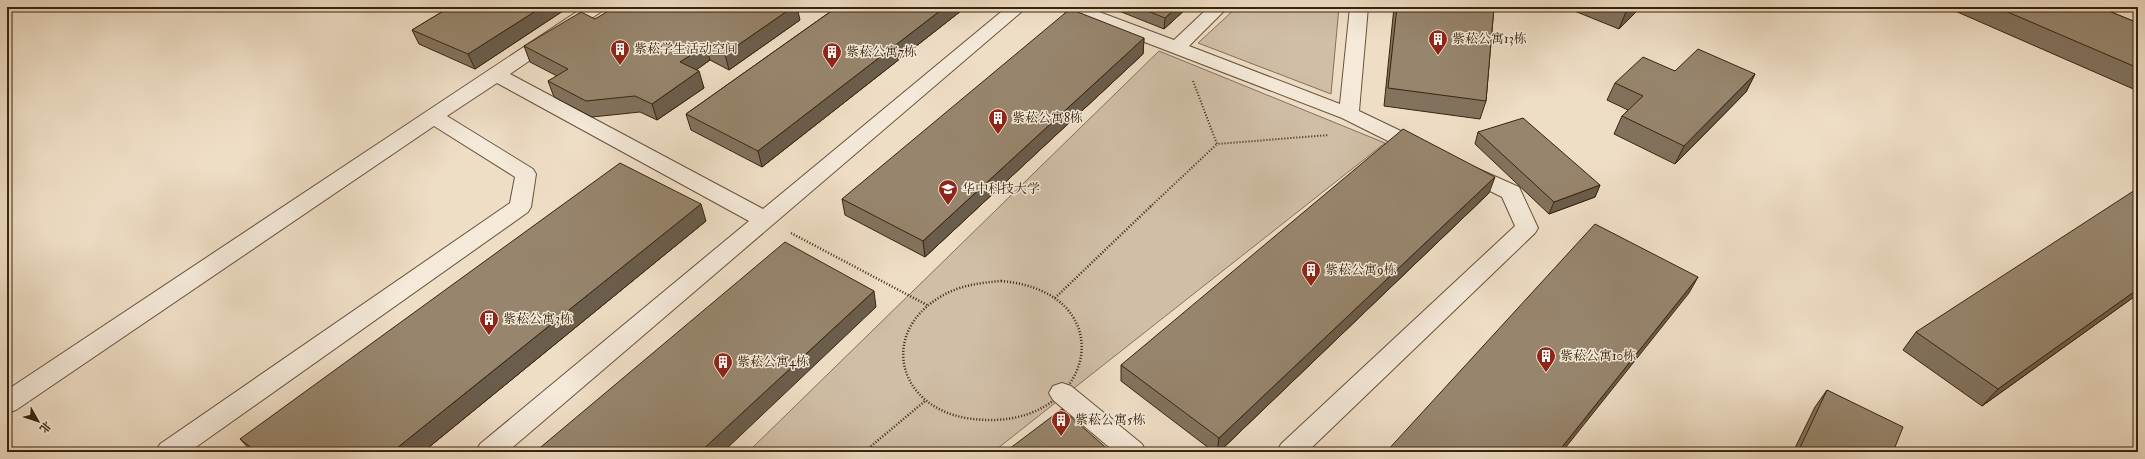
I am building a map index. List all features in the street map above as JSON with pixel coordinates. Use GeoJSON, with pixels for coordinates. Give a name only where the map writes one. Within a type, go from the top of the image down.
{"type":"FeatureCollection","features":[{"type":"Feature","properties":{"kind":"street"},"geometry":{"type":"LineString","coordinates":[[7,403],[596,7]]}},
{"type":"Feature","properties":{"kind":"street"},"geometry":{"type":"LineString","coordinates":[[489,452],[1018,7]]}},
{"type":"Feature","properties":{"kind":"street"},"geometry":{"type":"LineString","coordinates":[[1070,7],[1349,114],[1511,192],[1527,228],[1290,452]]}},
{"type":"Feature","properties":{"kind":"street"},"geometry":{"type":"LineString","coordinates":[[1178,48],[1219,7]]}},
{"type":"Feature","properties":{"kind":"street"},"geometry":{"type":"LineString","coordinates":[[1349,114],[1359,7]]}},
{"type":"Feature","properties":{"kind":"street"},"geometry":{"type":"LineString","coordinates":[[497,75],[766,220]]}},
{"type":"Feature","properties":{"kind":"street"},"geometry":{"type":"LineString","coordinates":[[169,452],[520,207],[526,174],[434,117]]}},
{"type":"Feature","properties":{"kind":"street"},"geometry":{"type":"LineString","coordinates":[[1062,393],[1134,452]]}},
{"type":"Feature","properties":{"kind":"path"},"geometry":{"type":"LineString","coordinates":[[1178,48],[1217,144]]}},
{"type":"Feature","properties":{"kind":"path"},"geometry":{"type":"LineString","coordinates":[[1055,298],[1217,144],[1336,135]]}},
{"type":"Feature","properties":{"kind":"path"},"geometry":{"type":"LineString","coordinates":[[766,220],[927,305]]}},
{"type":"Feature","properties":{"kind":"path"},"geometry":{"type":"LineString","coordinates":[[1001,281],[1031,285],[1055,298],[1073,315],[1082,338],[1078,371],[1062,393],[1046,405],[1017,418],[977,421],[946,414],[925,401],[908,380],[902,350],[909,327],[927,305],[948,292],[971,284],[1001,281]]}},
{"type":"Feature","properties":{"kind":"path"},"geometry":{"type":"LineString","coordinates":[[864,452],[925,401]]}},
{"type":"Feature","properties":{"kind":"shaded area"},"geometry":{"type":"Polygon","coordinates":[[[1237,7],[1339,7],[1331,94],[1198,43],[1237,7]]]}},
{"type":"Feature","properties":{"kind":"shaded area"},"geometry":{"type":"Polygon","coordinates":[[[1159,51],[1385,143],[993,452],[748,452],[1159,51]]]}},
{"type":"Feature","properties":{"kind":"building"},"geometry":{"type":"Polygon","coordinates":[[[450,7],[542,7],[468,54],[412,30],[450,7]]]}},
{"type":"Feature","properties":{"kind":"building","name":"紫菘学生活动空间"},"geometry":{"type":"Polygon","coordinates":[[[615,7],[793,7],[725,54],[706,45],[680,62],[699,71],[652,104],[635,96],[586,101],[548,81],[568,69],[524,46],[581,12],[595,19],[615,7]]]}},
{"type":"Feature","properties":{"kind":"building","name":"紫菘公寓7栋"},"geometry":{"type":"Polygon","coordinates":[[[837,7],[945,7],[758,151],[686,114],[837,7]]]}},
{"type":"Feature","properties":{"kind":"building"},"geometry":{"type":"Polygon","coordinates":[[[1138,7],[1177,7],[1165,18],[1138,7]]]}},
{"type":"Feature","properties":{"kind":"building","name":"紫菘公寓13栋"},"geometry":{"type":"Polygon","coordinates":[[[1397,7],[1494,7],[1486,101],[1388,88],[1397,7]]]}},
{"type":"Feature","properties":{"kind":"building"},"geometry":{"type":"Polygon","coordinates":[[[1613,7],[1631,7],[1626,12],[1613,7]]]}},
{"type":"Feature","properties":{"kind":"building"},"geometry":{"type":"Polygon","coordinates":[[[1996,7],[2099,7],[2138,23],[2138,68],[1996,7]]]}},
{"type":"Feature","properties":{"kind":"building","name":"紫菘公寓8栋"},"geometry":{"type":"Polygon","coordinates":[[[1070,9],[1144,38],[923,241],[842,199],[1070,9]]]}},
{"type":"Feature","properties":{"kind":"building"},"geometry":{"type":"Polygon","coordinates":[[[1698,49],[1755,74],[1684,146],[1622,116],[1643,96],[1615,83],[1643,57],[1675,71],[1698,49]]]}},
{"type":"Feature","properties":{"kind":"building"},"geometry":{"type":"Polygon","coordinates":[[[1523,118],[1600,185],[1554,202],[1478,132],[1523,118]]]}},
{"type":"Feature","properties":{"kind":"building","name":"紫菘公寓9栋"},"geometry":{"type":"Polygon","coordinates":[[[1403,129],[1495,177],[1219,438],[1121,365],[1403,129]]]}},
{"type":"Feature","properties":{"kind":"building","name":"紫菘公寓3栋"},"geometry":{"type":"Polygon","coordinates":[[[620,163],[701,204],[392,452],[257,452],[240,439],[620,163]]]}},
{"type":"Feature","properties":{"kind":"building"},"geometry":{"type":"Polygon","coordinates":[[[2135,190],[2138,192],[2138,289],[1998,389],[1916,332],[2135,190]]]}},
{"type":"Feature","properties":{"kind":"building","name":"紫菘公寓10栋"},"geometry":{"type":"Polygon","coordinates":[[[1595,224],[1698,277],[1558,452],[1386,452],[1595,224]]]}},
{"type":"Feature","properties":{"kind":"building","name":"紫菘公寓4栋"},"geometry":{"type":"Polygon","coordinates":[[[785,242],[874,291],[700,452],[535,452],[785,242]]]}},
{"type":"Feature","properties":{"kind":"building"},"geometry":{"type":"Polygon","coordinates":[[[1827,390],[1903,427],[1893,452],[1798,452],[1827,390]]]}},
{"type":"Feature","properties":{"kind":"building"},"geometry":{"type":"Polygon","coordinates":[[[1062,409],[1111,452],[1005,452],[1062,409]]]}},
{"type":"Feature","properties":{"kind":"place","name":"紫菘公寓13栋"},"geometry":{"type":"Point","coordinates":[1438,56]}},
{"type":"Feature","properties":{"kind":"place","name":"紫菘学生活动空间"},"geometry":{"type":"Point","coordinates":[620,66]}},
{"type":"Feature","properties":{"kind":"place","name":"紫菘公寓7栋"},"geometry":{"type":"Point","coordinates":[832,69]}},
{"type":"Feature","properties":{"kind":"place","name":"紫菘公寓8栋"},"geometry":{"type":"Point","coordinates":[998,135]}},
{"type":"Feature","properties":{"kind":"place","name":"华中科技大学"},"geometry":{"type":"Point","coordinates":[948,206]}},
{"type":"Feature","properties":{"kind":"place","name":"紫菘公寓9栋"},"geometry":{"type":"Point","coordinates":[1311,287]}},
{"type":"Feature","properties":{"kind":"place","name":"紫菘公寓3栋"},"geometry":{"type":"Point","coordinates":[489,336]}},
{"type":"Feature","properties":{"kind":"place","name":"紫菘公寓10栋"},"geometry":{"type":"Point","coordinates":[1546,373]}},
{"type":"Feature","properties":{"kind":"place","name":"紫菘公寓4栋"},"geometry":{"type":"Point","coordinates":[723,379]}},
{"type":"Feature","properties":{"kind":"place","name":"紫菘公寓5栋"},"geometry":{"type":"Point","coordinates":[1061,437]}}]}
